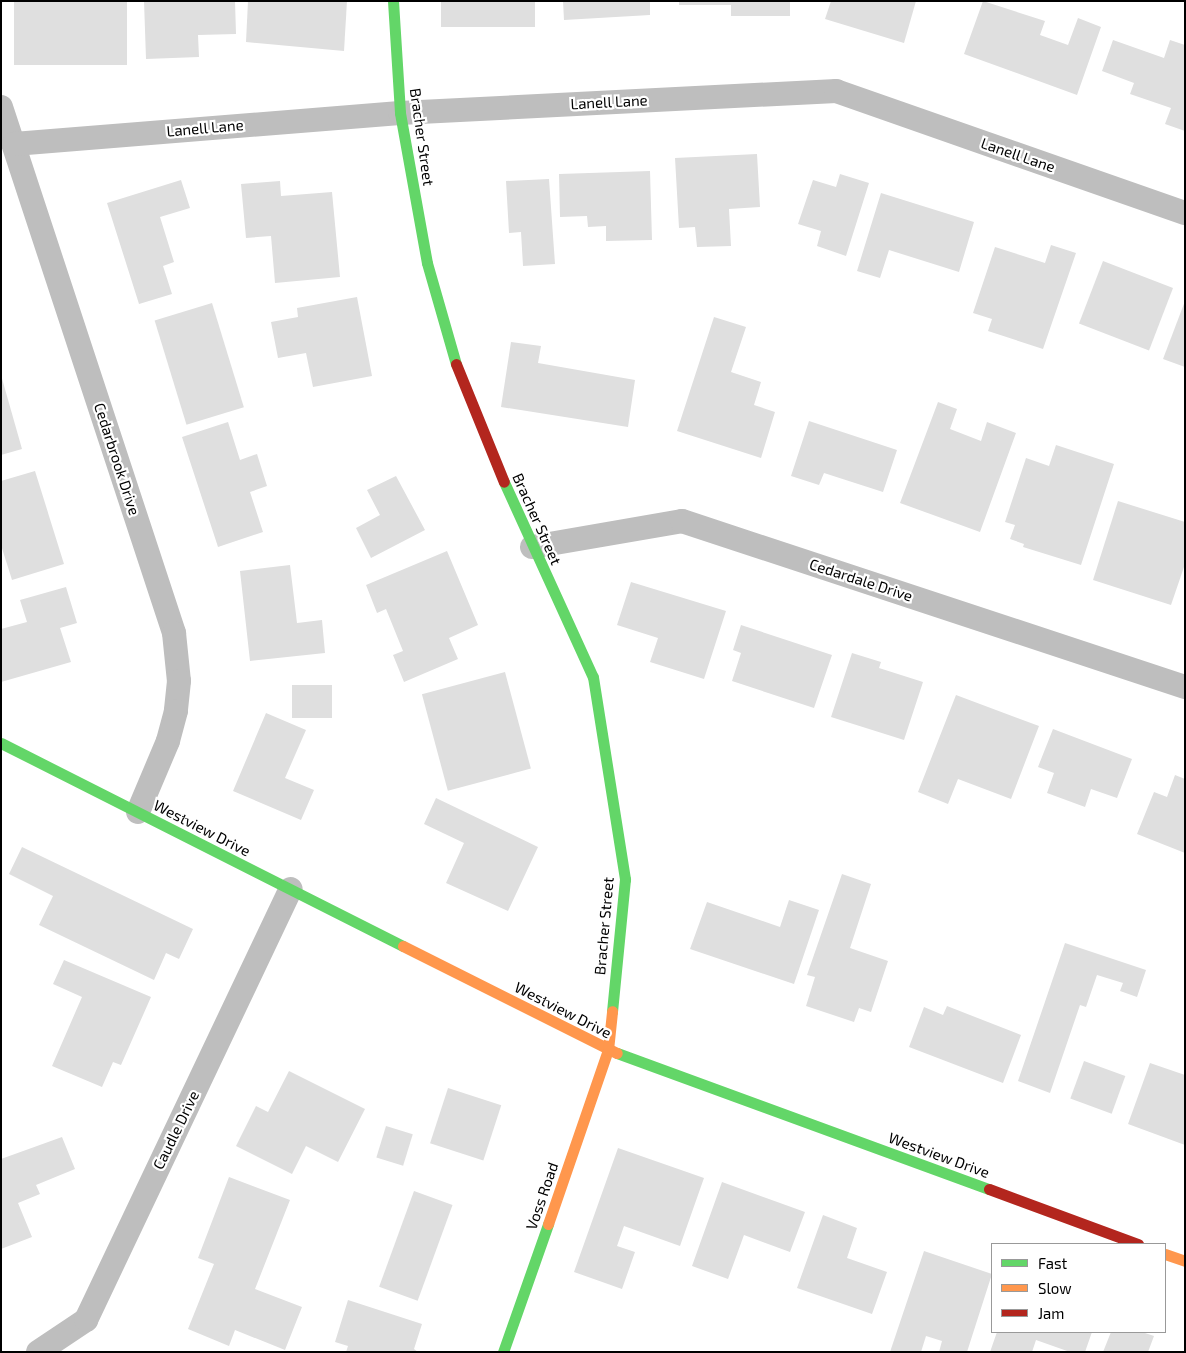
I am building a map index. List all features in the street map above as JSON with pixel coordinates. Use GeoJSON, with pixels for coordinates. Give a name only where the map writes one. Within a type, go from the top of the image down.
{"type":"FeatureCollection","features":[{"type":"Feature","properties":{"kind":"street","name":"Bracher Street"},"geometry":{"type":"LineString","coordinates":[[393,1],[400,113],[427,264],[462,384],[532,547],[593,677],[625,879],[608,1050]]}},
{"type":"Feature","properties":{"kind":"street","name":"Lanell Lane"},"geometry":{"type":"LineString","coordinates":[[14,144],[400,113],[836,91],[1185,213]]}},
{"type":"Feature","properties":{"kind":"street","name":"Cedarbrook Drive"},"geometry":{"type":"LineString","coordinates":[[1,108],[174,633],[179,681],[176,711],[168,741],[138,812]]}},
{"type":"Feature","properties":{"kind":"street","name":"Cedardale Drive"},"geometry":{"type":"LineString","coordinates":[[532,547],[682,521],[1185,687]]}},
{"type":"Feature","properties":{"kind":"street","name":"Westview Drive"},"geometry":{"type":"LineString","coordinates":[[1,743],[608,1050],[1135,1243]]}},
{"type":"Feature","properties":{"kind":"street","name":"Caudle Drive"},"geometry":{"type":"LineString","coordinates":[[38,1352],[86,1320],[291,890]]}},
{"type":"Feature","properties":{"kind":"street","name":"Voss Road"},"geometry":{"type":"LineString","coordinates":[[503,1352],[608,1050]]}},
{"type":"Feature","properties":{"kind":"street"},"geometry":{"type":"LineString","coordinates":[[1166,1254],[1185,1262]]}},
{"type":"Feature","properties":{"kind":"building"},"geometry":{"type":"Polygon","coordinates":[[[14,1],[127,1],[127,65],[14,65],[14,1]]]}},
{"type":"Feature","properties":{"kind":"building"},"geometry":{"type":"Polygon","coordinates":[[[144,1],[235,1],[236,34],[198,35],[199,57],[146,59],[144,1]]]}},
{"type":"Feature","properties":{"kind":"building"},"geometry":{"type":"Polygon","coordinates":[[[248,1],[347,1],[344,51],[246,42],[248,1]]]}},
{"type":"Feature","properties":{"kind":"building"},"geometry":{"type":"Polygon","coordinates":[[[441,1],[535,1],[535,27],[441,27],[441,1]]]}},
{"type":"Feature","properties":{"kind":"building"},"geometry":{"type":"Polygon","coordinates":[[[563,1],[650,1],[650,15],[564,20],[563,1]]]}},
{"type":"Feature","properties":{"kind":"building"},"geometry":{"type":"Polygon","coordinates":[[[679,1],[790,1],[790,16],[731,16],[731,5],[679,5],[679,1]]]}},
{"type":"Feature","properties":{"kind":"building"},"geometry":{"type":"Polygon","coordinates":[[[831,1],[916,1],[904,43],[825,19],[831,1]]]}},
{"type":"Feature","properties":{"kind":"building"},"geometry":{"type":"Polygon","coordinates":[[[983,1],[1045,21],[1040,35],[1068,45],[1078,18],[1101,27],[1077,95],[964,54],[983,1]]]}},
{"type":"Feature","properties":{"kind":"building"},"geometry":{"type":"Polygon","coordinates":[[[1113,40],[1164,58],[1170,40],[1185,45],[1185,131],[1165,124],[1171,108],[1130,94],[1134,83],[1102,71],[1113,40]]]}},
{"type":"Feature","properties":{"kind":"building"},"geometry":{"type":"Polygon","coordinates":[[[757,154],[760,207],[729,209],[731,246],[697,247],[695,227],[679,228],[675,158],[757,154]]]}},
{"type":"Feature","properties":{"kind":"building"},"geometry":{"type":"Polygon","coordinates":[[[650,171],[652,240],[606,241],[606,226],[588,227],[587,216],[560,217],[559,174],[650,171]]]}},
{"type":"Feature","properties":{"kind":"building"},"geometry":{"type":"Polygon","coordinates":[[[840,174],[869,183],[846,256],[817,246],[821,231],[798,224],[813,180],[836,187],[840,174]]]}},
{"type":"Feature","properties":{"kind":"building"},"geometry":{"type":"Polygon","coordinates":[[[549,179],[555,264],[523,266],[521,232],[509,233],[506,181],[549,179]]]}},
{"type":"Feature","properties":{"kind":"building"},"geometry":{"type":"Polygon","coordinates":[[[181,180],[190,208],[160,217],[174,262],[163,266],[172,294],[139,304],[107,203],[181,180]]]}},
{"type":"Feature","properties":{"kind":"building"},"geometry":{"type":"Polygon","coordinates":[[[280,181],[281,196],[332,192],[340,277],[275,283],[271,236],[246,238],[241,184],[280,181]]]}},
{"type":"Feature","properties":{"kind":"building"},"geometry":{"type":"Polygon","coordinates":[[[881,193],[974,222],[959,272],[889,250],[880,278],[857,271],[881,193]]]}},
{"type":"Feature","properties":{"kind":"building"},"geometry":{"type":"Polygon","coordinates":[[[1051,245],[1076,253],[1043,349],[988,331],[992,319],[973,313],[995,247],[1045,263],[1051,245]]]}},
{"type":"Feature","properties":{"kind":"building"},"geometry":{"type":"Polygon","coordinates":[[[1103,261],[1173,288],[1149,350],[1079,324],[1103,261]]]}},
{"type":"Feature","properties":{"kind":"building"},"geometry":{"type":"Polygon","coordinates":[[[357,297],[372,376],[313,387],[306,353],[278,358],[271,322],[298,317],[297,308],[357,297]]]}},
{"type":"Feature","properties":{"kind":"building"},"geometry":{"type":"Polygon","coordinates":[[[1185,301],[1185,367],[1163,359],[1185,301]]]}},
{"type":"Feature","properties":{"kind":"building"},"geometry":{"type":"Polygon","coordinates":[[[212,303],[244,407],[186,425],[155,321],[212,303]]]}},
{"type":"Feature","properties":{"kind":"building"},"geometry":{"type":"Polygon","coordinates":[[[714,317],[746,327],[731,372],[761,382],[754,405],[775,412],[761,458],[677,431],[714,317]]]}},
{"type":"Feature","properties":{"kind":"building"},"geometry":{"type":"Polygon","coordinates":[[[511,342],[541,346],[538,363],[635,380],[628,427],[501,407],[511,342]]]}},
{"type":"Feature","properties":{"kind":"building"},"geometry":{"type":"Polygon","coordinates":[[[1,375],[22,449],[1,455],[1,375]]]}},
{"type":"Feature","properties":{"kind":"building"},"geometry":{"type":"Polygon","coordinates":[[[938,402],[957,409],[950,429],[981,441],[987,422],[1016,433],[980,532],[900,503],[938,402]]]}},
{"type":"Feature","properties":{"kind":"building"},"geometry":{"type":"Polygon","coordinates":[[[809,421],[897,450],[883,492],[824,473],[819,485],[791,476],[809,421]]]}},
{"type":"Feature","properties":{"kind":"building"},"geometry":{"type":"Polygon","coordinates":[[[228,422],[240,460],[257,454],[267,486],[250,492],[263,532],[218,547],[182,437],[228,422]]]}},
{"type":"Feature","properties":{"kind":"building"},"geometry":{"type":"Polygon","coordinates":[[[1056,445],[1114,464],[1081,565],[1023,547],[1024,544],[1010,539],[1015,525],[1005,522],[1026,458],[1049,466],[1056,445]]]}},
{"type":"Feature","properties":{"kind":"building"},"geometry":{"type":"Polygon","coordinates":[[[35,471],[64,564],[12,580],[1,545],[1,481],[35,471]]]}},
{"type":"Feature","properties":{"kind":"building"},"geometry":{"type":"Polygon","coordinates":[[[396,476],[425,530],[371,558],[356,528],[380,515],[367,490],[396,476]]]}},
{"type":"Feature","properties":{"kind":"building"},"geometry":{"type":"Polygon","coordinates":[[[1118,501],[1185,522],[1185,564],[1171,605],[1093,580],[1118,501]]]}},
{"type":"Feature","properties":{"kind":"building"},"geometry":{"type":"Polygon","coordinates":[[[447,551],[478,625],[449,638],[458,659],[404,682],[393,655],[403,651],[386,609],[377,613],[366,585],[447,551]]]}},
{"type":"Feature","properties":{"kind":"building"},"geometry":{"type":"Polygon","coordinates":[[[290,565],[297,623],[322,620],[325,653],[250,661],[240,571],[290,565]]]}},
{"type":"Feature","properties":{"kind":"building"},"geometry":{"type":"Polygon","coordinates":[[[631,582],[726,611],[704,679],[650,662],[658,638],[617,625],[631,582]]]}},
{"type":"Feature","properties":{"kind":"building"},"geometry":{"type":"Polygon","coordinates":[[[66,587],[77,623],[60,628],[71,662],[1,682],[1,629],[27,622],[20,600],[66,587]]]}},
{"type":"Feature","properties":{"kind":"building"},"geometry":{"type":"Polygon","coordinates":[[[741,625],[832,655],[814,708],[732,681],[741,653],[733,650],[741,625]]]}},
{"type":"Feature","properties":{"kind":"building"},"geometry":{"type":"Polygon","coordinates":[[[852,653],[881,662],[879,668],[923,682],[904,740],[831,717],[852,653]]]}},
{"type":"Feature","properties":{"kind":"building"},"geometry":{"type":"Polygon","coordinates":[[[505,672],[531,769],[448,791],[422,694],[505,672]]]}},
{"type":"Feature","properties":{"kind":"building"},"geometry":{"type":"Polygon","coordinates":[[[292,685],[332,685],[332,718],[292,718],[292,685]]]}},
{"type":"Feature","properties":{"kind":"building"},"geometry":{"type":"Polygon","coordinates":[[[956,695],[1039,726],[1011,799],[958,779],[948,804],[918,792],[956,695]]]}},
{"type":"Feature","properties":{"kind":"building"},"geometry":{"type":"Polygon","coordinates":[[[266,713],[306,730],[285,778],[314,790],[301,820],[233,791],[266,713]]]}},
{"type":"Feature","properties":{"kind":"building"},"geometry":{"type":"Polygon","coordinates":[[[1053,729],[1132,759],[1117,798],[1091,789],[1085,807],[1047,793],[1054,773],[1038,767],[1053,729]]]}},
{"type":"Feature","properties":{"kind":"building"},"geometry":{"type":"Polygon","coordinates":[[[1175,775],[1185,779],[1185,853],[1137,834],[1154,792],[1167,797],[1175,775]]]}},
{"type":"Feature","properties":{"kind":"building"},"geometry":{"type":"Polygon","coordinates":[[[436,798],[538,847],[508,911],[446,883],[464,843],[424,824],[436,798]]]}},
{"type":"Feature","properties":{"kind":"building"},"geometry":{"type":"Polygon","coordinates":[[[22,847],[193,929],[179,959],[166,953],[154,980],[39,925],[53,896],[9,874],[22,847]]]}},
{"type":"Feature","properties":{"kind":"building"},"geometry":{"type":"Polygon","coordinates":[[[842,874],[871,884],[850,948],[888,961],[871,1012],[859,1008],[854,1022],[806,1006],[815,977],[807,975],[842,874]]]}},
{"type":"Feature","properties":{"kind":"building"},"geometry":{"type":"Polygon","coordinates":[[[789,900],[819,910],[794,984],[690,949],[707,902],[780,927],[789,900]]]}},
{"type":"Feature","properties":{"kind":"building"},"geometry":{"type":"Polygon","coordinates":[[[1065,943],[1146,970],[1137,997],[1120,991],[1123,983],[1097,975],[1086,1007],[1080,1005],[1050,1093],[1018,1081],[1065,943]]]}},
{"type":"Feature","properties":{"kind":"building"},"geometry":{"type":"Polygon","coordinates":[[[64,960],[151,997],[121,1065],[113,1062],[102,1087],[52,1066],[82,997],[53,984],[64,960]]]}},
{"type":"Feature","properties":{"kind":"building"},"geometry":{"type":"Polygon","coordinates":[[[947,1006],[1021,1035],[1003,1083],[909,1047],[924,1007],[943,1015],[947,1006]]]}},
{"type":"Feature","properties":{"kind":"building"},"geometry":{"type":"Polygon","coordinates":[[[1084,1061],[1125,1076],[1112,1114],[1070,1099],[1084,1061]]]}},
{"type":"Feature","properties":{"kind":"building"},"geometry":{"type":"Polygon","coordinates":[[[1150,1063],[1185,1075],[1185,1145],[1128,1124],[1150,1063]]]}},
{"type":"Feature","properties":{"kind":"building"},"geometry":{"type":"Polygon","coordinates":[[[289,1071],[365,1109],[338,1162],[306,1146],[292,1174],[236,1146],[256,1106],[268,1112],[289,1071]]]}},
{"type":"Feature","properties":{"kind":"building"},"geometry":{"type":"Polygon","coordinates":[[[448,1088],[501,1105],[483,1160],[430,1143],[448,1088]]]}},
{"type":"Feature","properties":{"kind":"building"},"geometry":{"type":"Polygon","coordinates":[[[386,1126],[413,1134],[403,1166],[376,1158],[386,1126]]]}},
{"type":"Feature","properties":{"kind":"building"},"geometry":{"type":"Polygon","coordinates":[[[62,1137],[75,1169],[36,1185],[40,1194],[18,1203],[32,1237],[1,1249],[1,1159],[62,1137]]]}},
{"type":"Feature","properties":{"kind":"building"},"geometry":{"type":"Polygon","coordinates":[[[618,1148],[704,1178],[680,1246],[624,1226],[617,1246],[635,1252],[622,1289],[574,1272],[618,1148]]]}},
{"type":"Feature","properties":{"kind":"building"},"geometry":{"type":"Polygon","coordinates":[[[229,1177],[290,1200],[255,1289],[302,1307],[285,1350],[235,1330],[229,1346],[188,1329],[214,1264],[198,1258],[229,1177]]]}},
{"type":"Feature","properties":{"kind":"building"},"geometry":{"type":"Polygon","coordinates":[[[722,1182],[805,1212],[790,1252],[744,1235],[728,1279],[692,1266],[722,1182]]]}},
{"type":"Feature","properties":{"kind":"building"},"geometry":{"type":"Polygon","coordinates":[[[414,1191],[453,1205],[418,1301],[379,1287],[414,1191]]]}},
{"type":"Feature","properties":{"kind":"building"},"geometry":{"type":"Polygon","coordinates":[[[823,1215],[857,1228],[847,1258],[887,1272],[872,1314],[797,1288],[823,1215]]]}},
{"type":"Feature","properties":{"kind":"building"},"geometry":{"type":"Polygon","coordinates":[[[924,1251],[991,1274],[967,1352],[939,1352],[942,1341],[926,1336],[921,1352],[890,1352],[924,1251]]]}},
{"type":"Feature","properties":{"kind":"building"},"geometry":{"type":"Polygon","coordinates":[[[348,1300],[422,1324],[414,1349],[418,1352],[346,1352],[348,1346],[335,1342],[348,1300]]]}},
{"type":"Feature","properties":{"kind":"building"},"geometry":{"type":"Polygon","coordinates":[[[997,1333],[1092,1333],[1085,1352],[1070,1352],[1036,1340],[1032,1352],[990,1352],[997,1333]]]}},
{"type":"Feature","properties":{"kind":"building"},"geometry":{"type":"Polygon","coordinates":[[[1111,1333],[1145,1333],[1154,1336],[1148,1352],[1103,1352],[1111,1333]]]}},
{"type":"Feature","properties":{"kind":"traffic: fast"},"geometry":{"type":"LineString","coordinates":[[393,1],[400,113],[427,263],[456,364]]}},
{"type":"Feature","properties":{"kind":"traffic: fast"},"geometry":{"type":"LineString","coordinates":[[504,482],[593,677],[625,879],[612,1011]]}},
{"type":"Feature","properties":{"kind":"traffic: fast"},"geometry":{"type":"LineString","coordinates":[[1,743],[403,946]]}},
{"type":"Feature","properties":{"kind":"traffic: fast"},"geometry":{"type":"LineString","coordinates":[[617,1053],[989,1189]]}},
{"type":"Feature","properties":{"kind":"traffic: fast"},"geometry":{"type":"LineString","coordinates":[[503,1352],[548,1224]]}},
{"type":"Feature","properties":{"kind":"traffic: slow"},"geometry":{"type":"LineString","coordinates":[[403,946],[617,1053]]}},
{"type":"Feature","properties":{"kind":"traffic: slow"},"geometry":{"type":"LineString","coordinates":[[548,1224],[608,1050],[612,1011]]}},
{"type":"Feature","properties":{"kind":"traffic: slow"},"geometry":{"type":"LineString","coordinates":[[1166,1254],[1185,1261]]}},
{"type":"Feature","properties":{"kind":"traffic: jam"},"geometry":{"type":"LineString","coordinates":[[456,364],[504,482]]}},
{"type":"Feature","properties":{"kind":"traffic: jam"},"geometry":{"type":"LineString","coordinates":[[989,1189],[1135,1243]]}}]}
